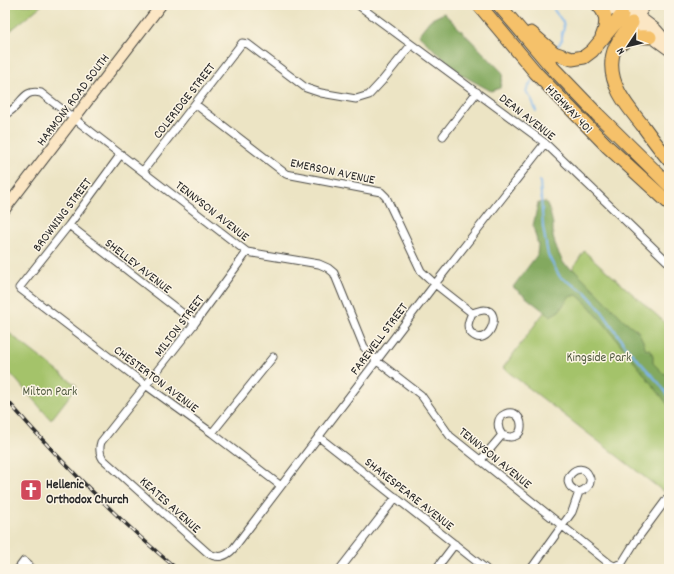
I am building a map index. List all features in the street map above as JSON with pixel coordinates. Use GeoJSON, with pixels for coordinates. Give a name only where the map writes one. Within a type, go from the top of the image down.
{"type":"FeatureCollection","features":[{"type":"Feature","properties":{"kind":"highway","name":"HIGHWAY 401"},"geometry":{"type":"LineString","coordinates":[[479,5],[536,73],[608,147],[669,203]]}},
{"type":"Feature","properties":{"kind":"highway","name":"HIGHWAY 401"},"geometry":{"type":"LineString","coordinates":[[499,5],[549,64],[669,185]]}},
{"type":"Feature","properties":{"kind":"highway"},"geometry":{"type":"LineString","coordinates":[[499,5],[554,53],[572,59],[584,56],[592,51],[629,12]]}},
{"type":"Feature","properties":{"kind":"highway"},"geometry":{"type":"LineString","coordinates":[[598,5],[604,13],[606,21],[606,29],[600,42]]}},
{"type":"Feature","properties":{"kind":"highway"},"geometry":{"type":"LineString","coordinates":[[629,12],[623,34],[614,49],[611,72],[620,95],[669,160]]}},
{"type":"Feature","properties":{"kind":"highway"},"geometry":{"type":"LineString","coordinates":[[614,49],[631,38],[637,36],[650,37]]}},
{"type":"Feature","properties":{"kind":"main road","name":"HARMONY ROAD SOUTH"},"geometry":{"type":"LineString","coordinates":[[5,208],[161,5]]}},
{"type":"Feature","properties":{"kind":"main road"},"geometry":{"type":"LineString","coordinates":[[605,5],[629,12],[656,30],[669,44]]}},
{"type":"Feature","properties":{"kind":"main road"},"geometry":{"type":"LineString","coordinates":[[629,12],[646,5]]}},
{"type":"Feature","properties":{"kind":"main road"},"geometry":{"type":"LineString","coordinates":[[629,12],[650,37],[669,50]]}},
{"type":"Feature","properties":{"kind":"street","name":"DEAN AVENUE"},"geometry":{"type":"LineString","coordinates":[[358,5],[545,143],[669,263]]}},
{"type":"Feature","properties":{"kind":"street","name":"COLERIDGE STREET"},"geometry":{"type":"LineString","coordinates":[[143,171],[242,43],[248,44],[306,88],[321,93],[356,99],[369,95],[411,45]]}},
{"type":"Feature","properties":{"kind":"street","name":"TENNYSON AVENUE"},"geometry":{"type":"LineString","coordinates":[[5,115],[17,106],[24,96],[33,91],[41,93],[247,252],[319,264],[328,268],[334,274],[364,347],[377,361],[421,395],[450,436],[610,564],[617,566],[622,563],[635,542],[669,496]]}},
{"type":"Feature","properties":{"kind":"street"},"geometry":{"type":"LineString","coordinates":[[443,136],[477,92]]}},
{"type":"Feature","properties":{"kind":"street","name":"EMERSON AVENUE"},"geometry":{"type":"LineString","coordinates":[[194,104],[286,174],[381,192],[386,197],[421,271],[436,284]]}},
{"type":"Feature","properties":{"kind":"street","name":"FAREWELL STREET"},"geometry":{"type":"LineString","coordinates":[[234,549],[545,143]]}},
{"type":"Feature","properties":{"kind":"street","name":"BROWNING STREET"},"geometry":{"type":"LineString","coordinates":[[19,288],[69,225],[121,154]]}},
{"type":"Feature","properties":{"kind":"street","name":"SHELLEY AVENUE"},"geometry":{"type":"LineString","coordinates":[[69,225],[195,323]]}},
{"type":"Feature","properties":{"kind":"street","name":"MILTON STREET"},"geometry":{"type":"LineString","coordinates":[[99,450],[101,442],[195,323],[247,252]]}},
{"type":"Feature","properties":{"kind":"street"},"geometry":{"type":"LineString","coordinates":[[436,284],[472,314]]}},
{"type":"Feature","properties":{"kind":"street","name":"CHESTERTON AVENUE"},"geometry":{"type":"LineString","coordinates":[[19,288],[146,386],[212,433],[281,486]]}},
{"type":"Feature","properties":{"kind":"street"},"geometry":{"type":"LineString","coordinates":[[212,433],[273,356]]}},
{"type":"Feature","properties":{"kind":"street"},"geometry":{"type":"LineString","coordinates":[[480,461],[502,435]]}},
{"type":"Feature","properties":{"kind":"street","name":"SHAKESPEARE AVENUE"},"geometry":{"type":"LineString","coordinates":[[319,437],[486,569]]}},
{"type":"Feature","properties":{"kind":"street","name":"KEATES AVENUE"},"geometry":{"type":"LineString","coordinates":[[99,450],[100,455],[103,458],[208,553],[218,557],[229,554],[234,549]]}},
{"type":"Feature","properties":{"kind":"street"},"geometry":{"type":"LineString","coordinates":[[531,569],[572,512],[579,492]]}},
{"type":"Feature","properties":{"kind":"street"},"geometry":{"type":"LineString","coordinates":[[340,569],[396,497]]}},
{"type":"Feature","properties":{"kind":"street"},"geometry":{"type":"LineString","coordinates":[[436,569],[455,544]]}},
{"type":"Feature","properties":{"kind":"street"},"geometry":{"type":"LineString","coordinates":[[18,569],[24,562],[33,569]]}},
{"type":"Feature","properties":{"kind":"green space"},"geometry":{"type":"Polygon","coordinates":[[[5,5],[42,5],[5,35],[5,5]]]}},
{"type":"Feature","properties":{"kind":"green space"},"geometry":{"type":"Polygon","coordinates":[[[444,13],[503,73],[500,88],[491,91],[462,75],[418,35],[430,20],[444,13]]]}},
{"type":"Feature","properties":{"kind":"green space"},"geometry":{"type":"Polygon","coordinates":[[[546,202],[553,224],[553,237],[557,250],[564,264],[577,272],[625,321],[638,331],[646,350],[650,349],[653,356],[653,363],[663,373],[669,375],[669,406],[606,326],[588,305],[577,295],[569,297],[559,311],[550,316],[513,287],[537,255],[538,245],[533,226],[538,203],[546,202]]]}},
{"type":"Feature","properties":{"kind":"green space","name":"Kingside Park"},"geometry":{"type":"Polygon","coordinates":[[[584,251],[669,326],[669,486],[664,492],[503,368],[545,311],[584,251]]]}},
{"type":"Feature","properties":{"kind":"green space","name":"Milton Park"},"geometry":{"type":"Polygon","coordinates":[[[5,330],[77,386],[51,420],[5,367],[5,330]]]}},
{"type":"Feature","properties":{"kind":"waterway"},"geometry":{"type":"LineString","coordinates":[[554,10],[563,22],[564,28],[562,40],[556,48]]}},
{"type":"Feature","properties":{"kind":"waterway"},"geometry":{"type":"LineString","coordinates":[[534,77],[526,91],[532,100],[536,111]]}},
{"type":"Feature","properties":{"kind":"waterway"},"geometry":{"type":"LineString","coordinates":[[540,181],[543,227],[548,255],[560,277],[585,292],[601,310],[627,348],[659,383],[669,397]]}},
{"type":"Feature","properties":{"kind":"railway"},"geometry":{"type":"LineString","coordinates":[[5,398],[109,508],[177,569]]}},
{"type":"Feature","properties":{"kind":"place","name":"Hellenic Orthodox Church"},"geometry":{"type":"Point","coordinates":[31,490]}}]}
